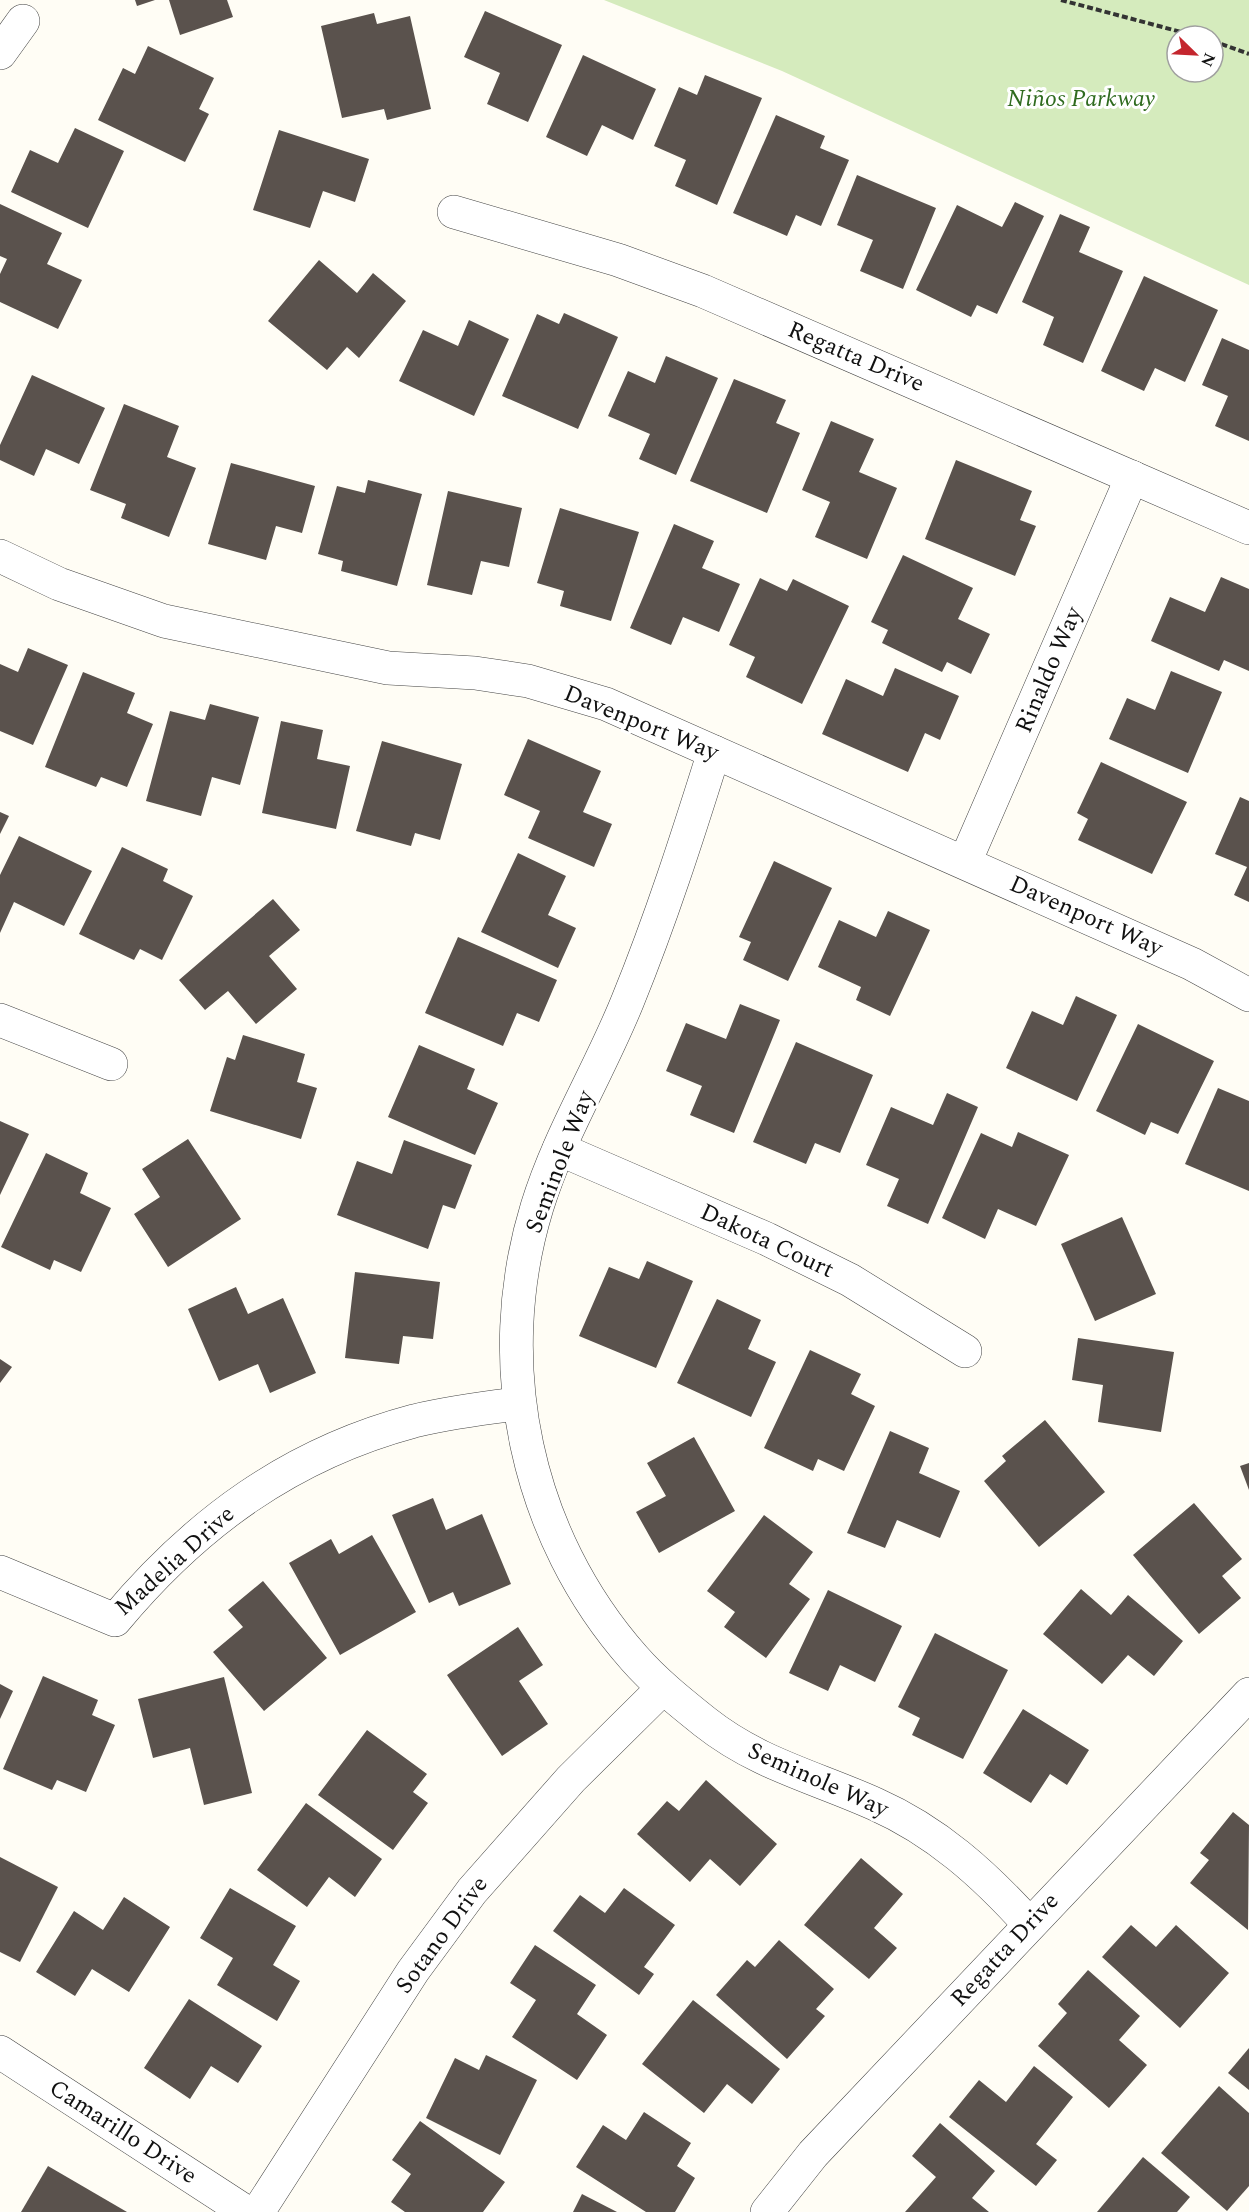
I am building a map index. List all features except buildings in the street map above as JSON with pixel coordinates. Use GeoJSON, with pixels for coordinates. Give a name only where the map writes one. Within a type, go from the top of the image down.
{"type":"FeatureCollection","features":[{"type":"Feature","properties":{"kind":"street"},"geometry":{"type":"LineString","coordinates":[[0,53],[24,21]]}},
{"type":"Feature","properties":{"kind":"street","name":"Regatta Drive"},"geometry":{"type":"LineString","coordinates":[[454,212],[618,260],[704,291],[1249,528]]}},
{"type":"Feature","properties":{"kind":"street","name":"Rinaldo Way"},"geometry":{"type":"LineString","coordinates":[[965,862],[1132,477]]}},
{"type":"Feature","properties":{"kind":"street","name":"Davenport Way"},"geometry":{"type":"LineString","coordinates":[[0,556],[59,584],[164,621],[388,668],[475,673],[528,681],[606,704],[1192,964],[1249,995]]}},
{"type":"Feature","properties":{"kind":"street","name":"Seminole Way"},"geometry":{"type":"LineString","coordinates":[[714,752],[667,899],[627,1004],[559,1149],[537,1207],[521,1270],[515,1334],[518,1404],[529,1463],[546,1514],[578,1582],[615,1636],[663,1688],[736,1743],[793,1773],[875,1804],[921,1828],[964,1858],[1029,1924]]}},
{"type":"Feature","properties":{"kind":"street"},"geometry":{"type":"LineString","coordinates":[[0,1020],[111,1064]]}},
{"type":"Feature","properties":{"kind":"street","name":"Dakota Court"},"geometry":{"type":"LineString","coordinates":[[559,1149],[798,1254],[850,1280],[965,1351]]}},
{"type":"Feature","properties":{"kind":"street","name":"Madelia Drive"},"geometry":{"type":"LineString","coordinates":[[0,1572],[115,1620],[151,1577],[213,1520],[284,1473],[360,1438],[415,1421],[518,1404]]}},
{"type":"Feature","properties":{"kind":"street","name":"Sotano Drive"},"geometry":{"type":"LineString","coordinates":[[258,2212],[413,1971],[472,1891],[571,1779],[663,1688]]}},
{"type":"Feature","properties":{"kind":"street","name":"Regatta Drive"},"geometry":{"type":"LineString","coordinates":[[767,2212],[813,2154],[1249,1694]]}},
{"type":"Feature","properties":{"kind":"street","name":"Camarillo Drive"},"geometry":{"type":"LineString","coordinates":[[0,2052],[246,2212]]}},
{"type":"Feature","properties":{"kind":"path"},"geometry":{"type":"LineString","coordinates":[[1061,0],[1165,28]]}},
{"type":"Feature","properties":{"kind":"path"},"geometry":{"type":"LineString","coordinates":[[1225,45],[1249,54]]}},
{"type":"Feature","properties":{"kind":"green space","name":"Niños Parkway"},"geometry":{"type":"Polygon","coordinates":[[[604,0],[1249,0],[1249,285],[782,71],[604,0]]]}}]}
